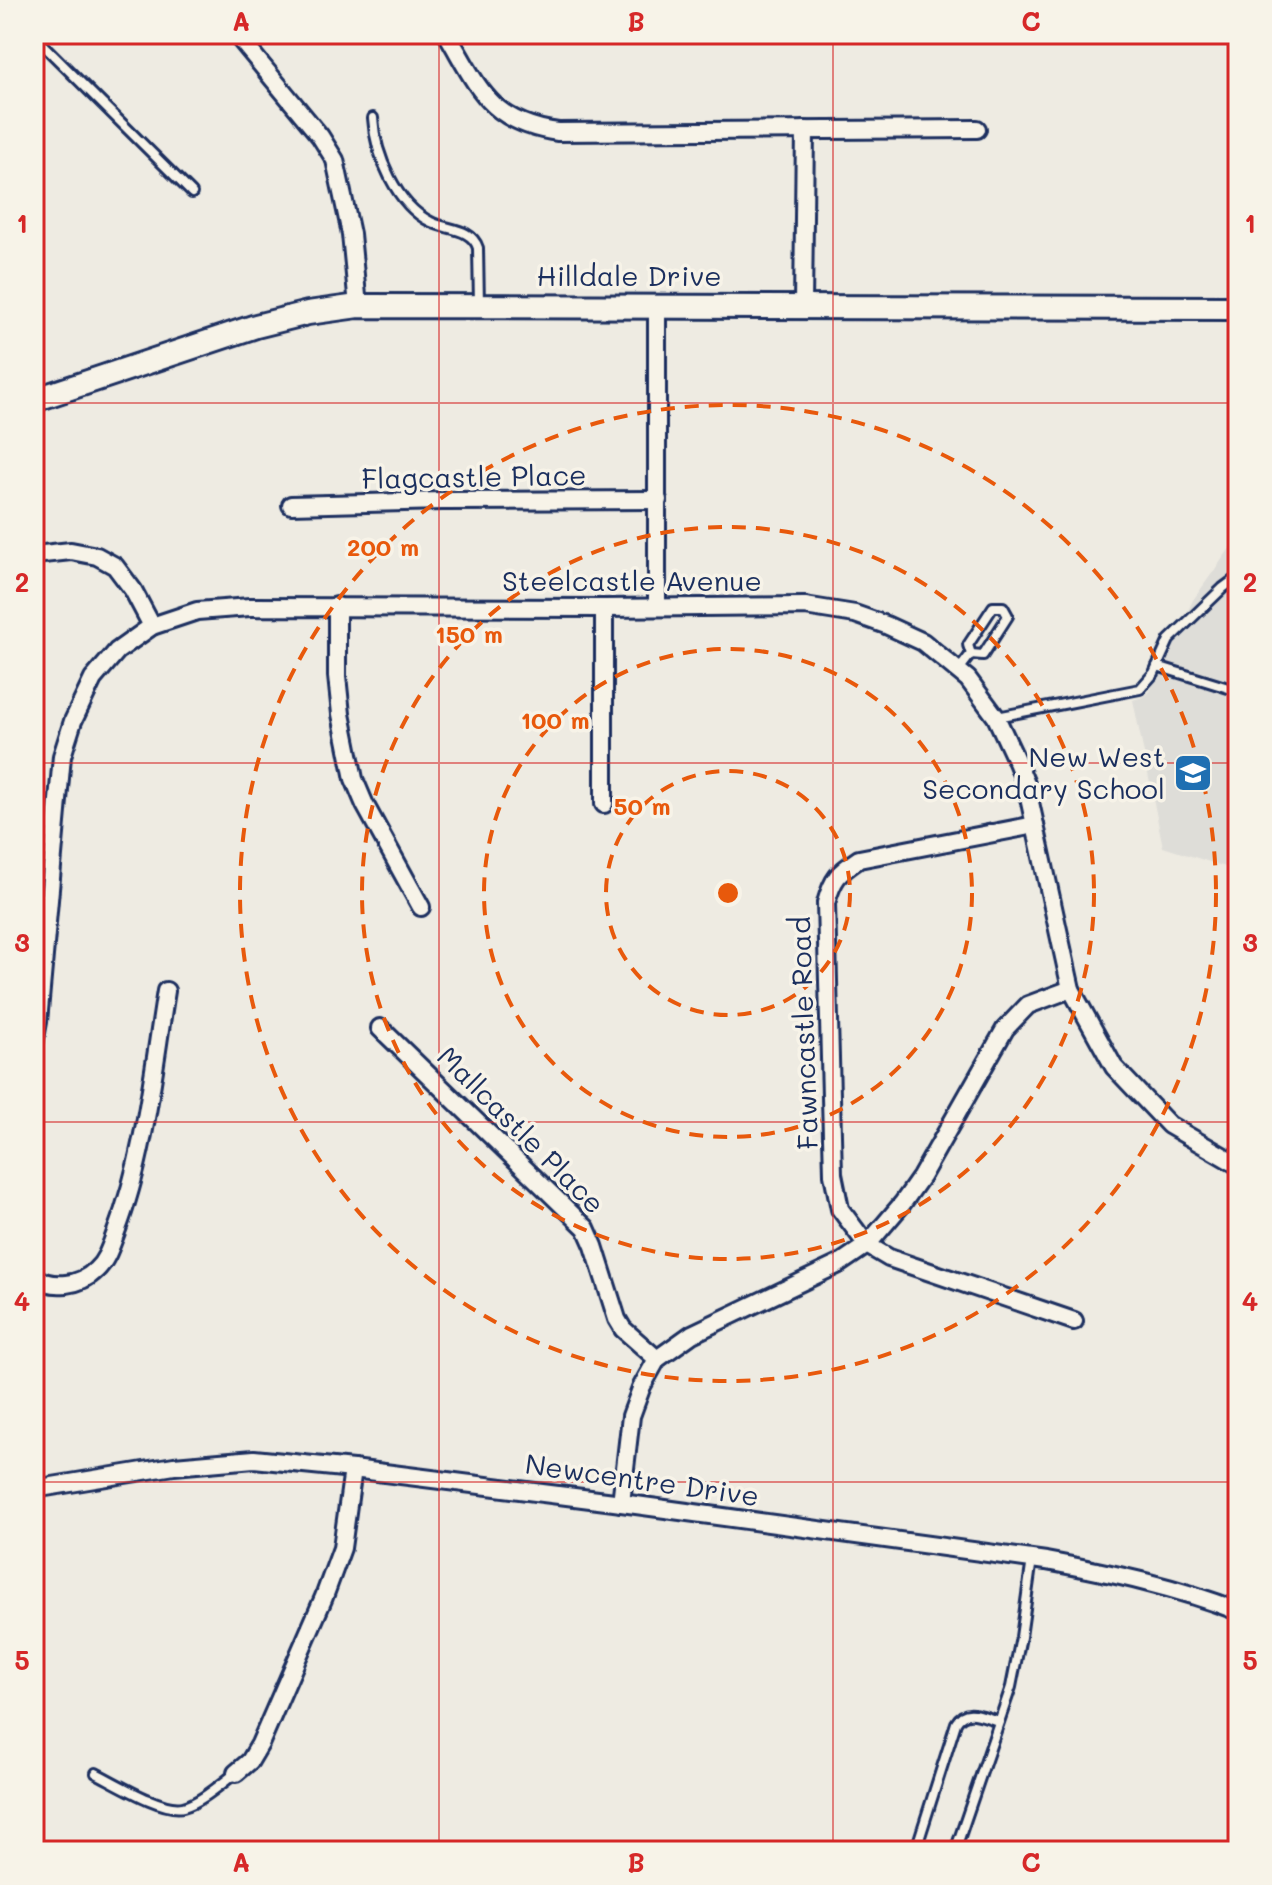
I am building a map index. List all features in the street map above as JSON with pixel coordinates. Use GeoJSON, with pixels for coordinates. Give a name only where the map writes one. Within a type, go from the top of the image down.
{"type":"FeatureCollection","features":[{"type":"Feature","properties":{"kind":"street"},"geometry":{"type":"LineString","coordinates":[[236,34],[320,136],[335,160],[351,234],[358,306]]}},
{"type":"Feature","properties":{"kind":"street"},"geometry":{"type":"LineString","coordinates":[[447,34],[483,95],[500,111],[523,124],[541,129],[558,132],[977,129]]}},
{"type":"Feature","properties":{"kind":"street"},"geometry":{"type":"LineString","coordinates":[[803,306],[805,130]]}},
{"type":"Feature","properties":{"kind":"street","name":"Hilldale Drive"},"geometry":{"type":"LineString","coordinates":[[34,400],[256,326],[308,313],[358,306],[1238,308]]}},
{"type":"Feature","properties":{"kind":"street"},"geometry":{"type":"LineString","coordinates":[[657,306],[657,607]]}},
{"type":"Feature","properties":{"kind":"street","name":"Flagcastle Place"},"geometry":{"type":"LineString","coordinates":[[291,505],[658,500]]}},
{"type":"Feature","properties":{"kind":"street"},"geometry":{"type":"LineString","coordinates":[[34,555],[71,551],[97,556],[115,566],[133,590],[152,626]]}},
{"type":"Feature","properties":{"kind":"street"},"geometry":{"type":"LineString","coordinates":[[337,606],[337,676],[354,779],[421,907]]}},
{"type":"Feature","properties":{"kind":"street","name":"Steelcastle Avenue"},"geometry":{"type":"LineString","coordinates":[[34,1044],[62,756],[73,721],[93,679],[117,651],[152,626],[197,611],[250,607],[805,606],[851,613],[886,625],[923,642],[968,679],[996,717],[1026,784],[1071,989],[1114,1067],[1169,1125],[1238,1165]]}},
{"type":"Feature","properties":{"kind":"street"},"geometry":{"type":"LineString","coordinates":[[604,608],[604,804]]}},
{"type":"Feature","properties":{"kind":"street","name":"Fawncastle Road"},"geometry":{"type":"LineString","coordinates":[[867,1245],[840,1209],[833,1174],[826,903],[831,887],[838,873],[859,859],[1035,825]]}},
{"type":"Feature","properties":{"kind":"street"},"geometry":{"type":"LineString","coordinates":[[621,1503],[631,1416],[642,1386],[657,1359],[692,1334],[839,1264],[867,1245],[921,1177],[1005,1029],[1028,1005],[1071,989]]}},
{"type":"Feature","properties":{"kind":"street"},"geometry":{"type":"LineString","coordinates":[[34,1277],[63,1285],[77,1282],[97,1269],[108,1254],[128,1198],[141,1144],[166,991]]}},
{"type":"Feature","properties":{"kind":"street","name":"Mallcastle Place"},"geometry":{"type":"LineString","coordinates":[[380,1028],[586,1228],[617,1319],[623,1329],[657,1359]]}},
{"type":"Feature","properties":{"kind":"street"},"geometry":{"type":"LineString","coordinates":[[867,1245],[889,1258],[1074,1321]]}},
{"type":"Feature","properties":{"kind":"street","name":"Newcentre Drive"},"geometry":{"type":"LineString","coordinates":[[34,1489],[174,1466],[254,1459],[353,1469],[1032,1559],[1158,1584],[1238,1611]]}},
{"type":"Feature","properties":{"kind":"street"},"geometry":{"type":"LineString","coordinates":[[236,1773],[250,1761],[260,1744],[324,1597],[342,1548],[353,1469]]}},
{"type":"Feature","properties":{"kind":"lane"},"geometry":{"type":"LineString","coordinates":[[34,36],[192,193]]}},
{"type":"Feature","properties":{"kind":"lane"},"geometry":{"type":"LineString","coordinates":[[373,118],[374,134],[386,171],[403,198],[431,222],[472,236],[476,241],[479,306]]}},
{"type":"Feature","properties":{"kind":"lane"},"geometry":{"type":"LineString","coordinates":[[996,717],[1140,689],[1148,682],[1169,640],[1238,577]]}},
{"type":"Feature","properties":{"kind":"lane"},"geometry":{"type":"LineString","coordinates":[[993,607],[1003,607],[1008,616],[983,655],[971,654],[968,645],[993,607]]}},
{"type":"Feature","properties":{"kind":"lane"},"geometry":{"type":"LineString","coordinates":[[958,671],[971,654]]}},
{"type":"Feature","properties":{"kind":"lane"},"geometry":{"type":"LineString","coordinates":[[1157,666],[1238,691]]}},
{"type":"Feature","properties":{"kind":"lane"},"geometry":{"type":"LineString","coordinates":[[955,1851],[1011,1687],[1032,1559]]}},
{"type":"Feature","properties":{"kind":"lane"},"geometry":{"type":"LineString","coordinates":[[917,1851],[960,1717],[970,1713],[999,1721]]}},
{"type":"Feature","properties":{"kind":"lane"},"geometry":{"type":"LineString","coordinates":[[96,1773],[171,1808],[195,1802],[236,1773]]}},
{"type":"Feature","properties":{"kind":"shaded area","name":"New West Secondary School"},"geometry":{"type":"Polygon","coordinates":[[[1238,537],[1238,871],[1163,847],[1133,700],[1150,691],[1193,600],[1238,537]]]}},
{"type":"Feature","properties":{"kind":"place","name":"New West Secondary School"},"geometry":{"type":"Point","coordinates":[1193,773]}}]}
